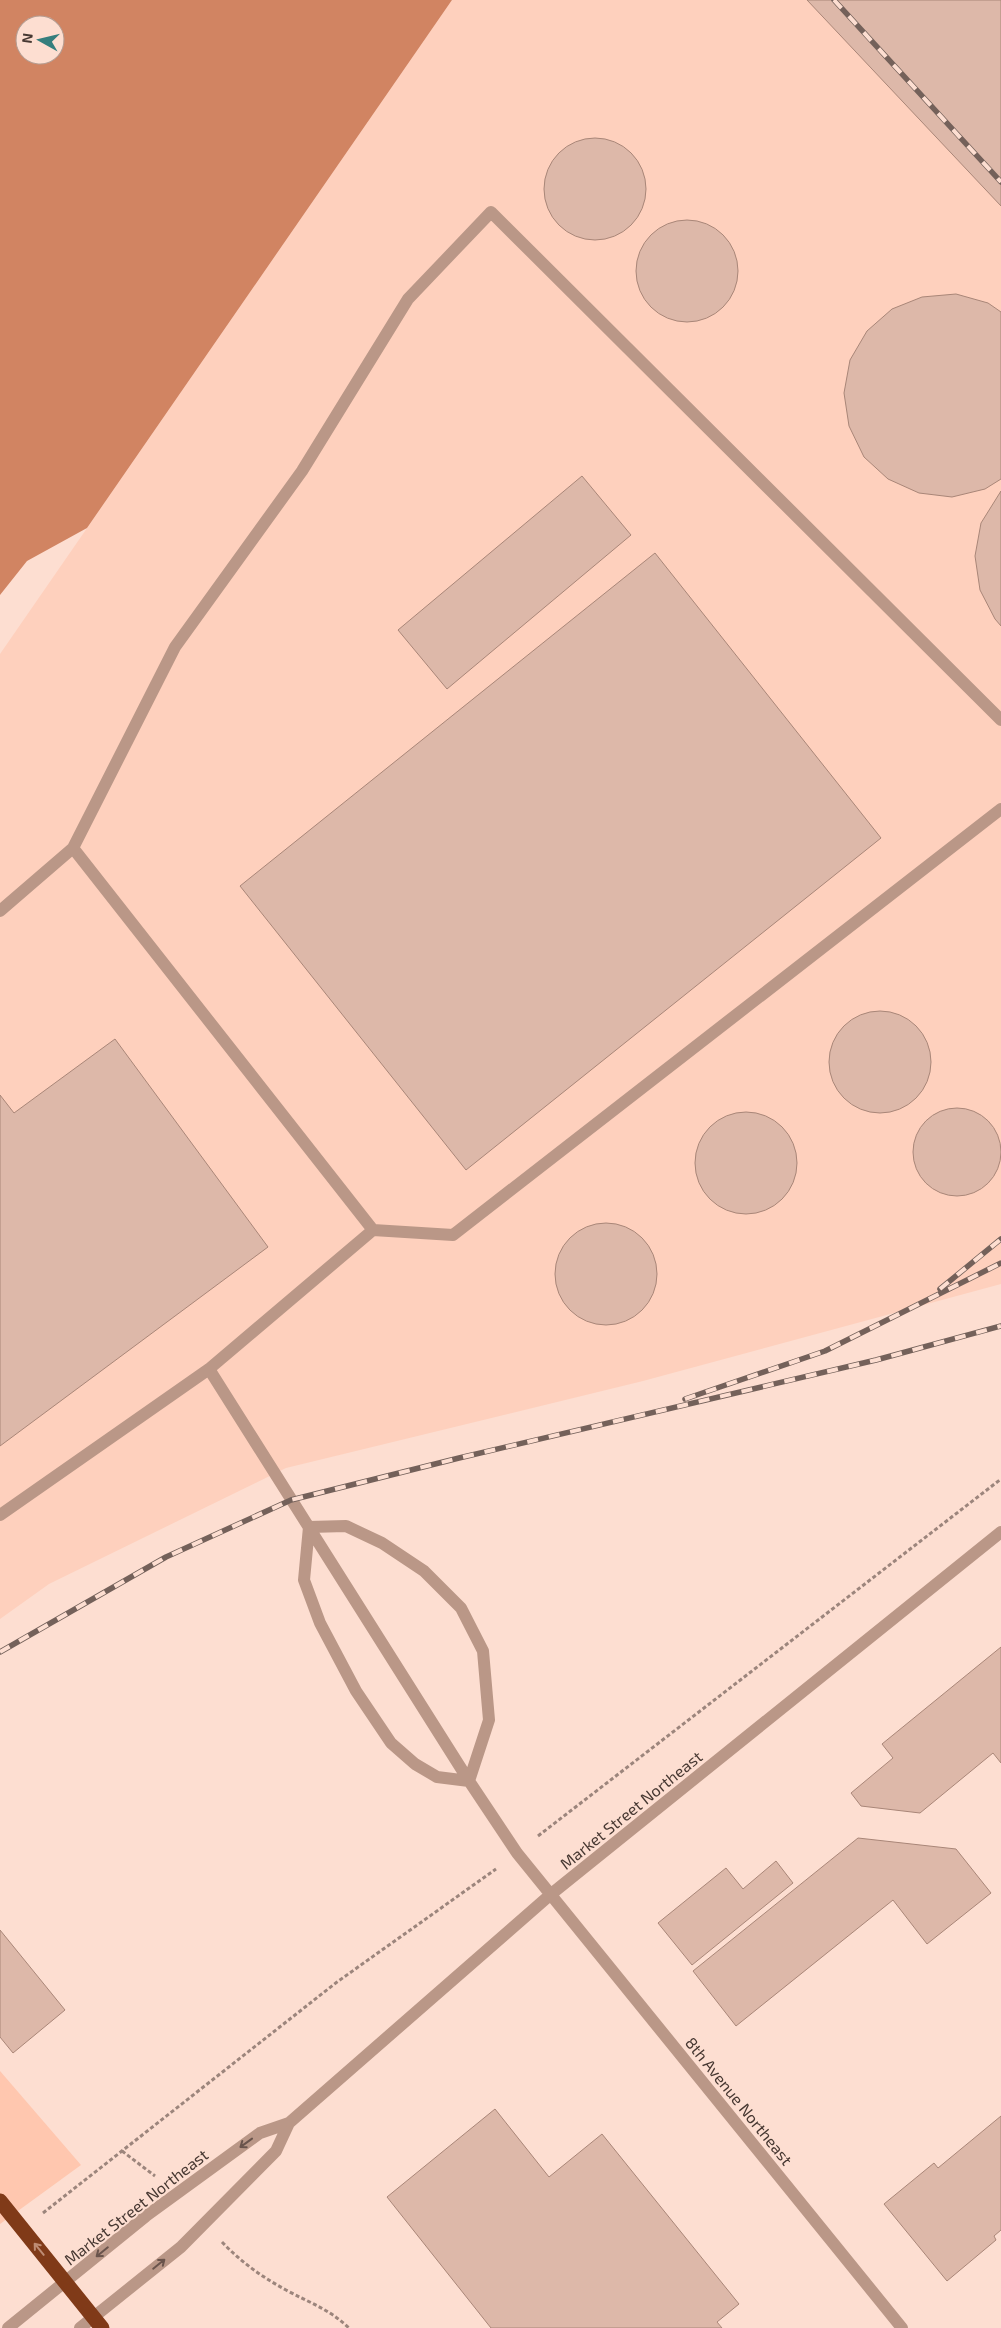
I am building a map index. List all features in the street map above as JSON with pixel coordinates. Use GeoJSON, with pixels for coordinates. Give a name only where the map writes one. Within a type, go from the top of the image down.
{"type":"FeatureCollection","features":[{"type":"Feature","properties":{"kind":"highway"},"geometry":{"type":"LineString","coordinates":[[0,2201],[102,2328]]}},
{"type":"Feature","properties":{"kind":"street"},"geometry":{"type":"LineString","coordinates":[[0,911],[73,848],[175,647],[302,471],[408,299],[491,212],[1001,720]]}},
{"type":"Feature","properties":{"kind":"street"},"geometry":{"type":"LineString","coordinates":[[0,1516],[209,1369],[373,1230],[453,1235],[1001,809]]}},
{"type":"Feature","properties":{"kind":"street"},"geometry":{"type":"LineString","coordinates":[[73,848],[373,1230]]}},
{"type":"Feature","properties":{"kind":"street","name":"8th Avenue Northeast"},"geometry":{"type":"LineString","coordinates":[[209,1369],[469,1781],[517,1853],[902,2328]]}},
{"type":"Feature","properties":{"kind":"street"},"geometry":{"type":"LineString","coordinates":[[346,1526],[382,1543],[424,1571],[461,1608],[483,1651],[489,1720],[469,1781],[437,1777],[415,1764],[391,1743],[356,1691],[320,1623],[304,1580],[309,1527],[346,1526]]}},
{"type":"Feature","properties":{"kind":"street","name":"Market Street Northeast"},"geometry":{"type":"LineString","coordinates":[[8,2328],[178,2193],[260,2133],[289,2123],[550,1895],[1001,1532]]}},
{"type":"Feature","properties":{"kind":"street","name":"Market Street Northeast"},"geometry":{"type":"LineString","coordinates":[[80,2328],[180,2247],[276,2152],[289,2123]]}},
{"type":"Feature","properties":{"kind":"path"},"geometry":{"type":"LineString","coordinates":[[122,2151],[178,2193]]}},
{"type":"Feature","properties":{"kind":"path"},"geometry":{"type":"LineString","coordinates":[[204,2223],[240,2261],[286,2290],[335,2315],[349,2328]]}},
{"type":"Feature","properties":{"kind":"shaded area"},"geometry":{"type":"Polygon","coordinates":[[[0,0],[452,0],[87,528],[27,561],[0,595],[0,0]]]}},
{"type":"Feature","properties":{"kind":"shaded area"},"geometry":{"type":"Polygon","coordinates":[[[452,0],[1001,0],[1001,1284],[643,1381],[286,1468],[49,1584],[0,1619],[0,654],[452,0]]]}},
{"type":"Feature","properties":{"kind":"shaded area"},"geometry":{"type":"Polygon","coordinates":[[[0,2071],[81,2165],[0,2224],[0,2071]]]}},
{"type":"Feature","properties":{"kind":"building"},"geometry":{"type":"Polygon","coordinates":[[[807,0],[1001,0],[1001,206],[807,0]]]}},
{"type":"Feature","properties":{"kind":"building"},"geometry":{"type":"Polygon","coordinates":[[[595,138],[614,142],[631,153],[642,170],[646,189],[642,208],[631,225],[614,236],[595,240],[576,236],[559,225],[548,208],[544,189],[548,170],[559,153],[576,142],[595,138]]]}},
{"type":"Feature","properties":{"kind":"building"},"geometry":{"type":"Polygon","coordinates":[[[687,220],[706,224],[723,235],[734,252],[738,271],[734,290],[723,307],[706,318],[687,322],[668,318],[651,307],[640,290],[636,271],[640,252],[651,235],[668,224],[687,220]]]}},
{"type":"Feature","properties":{"kind":"building"},"geometry":{"type":"Polygon","coordinates":[[[956,294],[988,303],[1001,312],[1001,479],[985,489],[952,497],[919,493],[888,479],[864,457],[849,426],[844,393],[850,360],[867,331],[892,309],[922,297],[956,294]]]}},
{"type":"Feature","properties":{"kind":"building"},"geometry":{"type":"Polygon","coordinates":[[[582,476],[631,535],[447,689],[398,630],[582,476]]]}},
{"type":"Feature","properties":{"kind":"building"},"geometry":{"type":"Polygon","coordinates":[[[1001,491],[1001,626],[995,619],[980,590],[975,556],[981,523],[1001,491]]]}},
{"type":"Feature","properties":{"kind":"building"},"geometry":{"type":"Polygon","coordinates":[[[655,553],[881,838],[466,1170],[240,886],[655,553]]]}},
{"type":"Feature","properties":{"kind":"building"},"geometry":{"type":"Polygon","coordinates":[[[880,1011],[899,1015],[916,1026],[927,1043],[931,1062],[927,1081],[916,1098],[899,1109],[880,1113],[861,1109],[844,1098],[833,1081],[829,1062],[833,1043],[844,1026],[861,1015],[880,1011]]]}},
{"type":"Feature","properties":{"kind":"building"},"geometry":{"type":"Polygon","coordinates":[[[115,1039],[268,1247],[0,1446],[0,1095],[14,1113],[115,1039]]]}},
{"type":"Feature","properties":{"kind":"building"},"geometry":{"type":"Polygon","coordinates":[[[957,1108],[974,1112],[988,1121],[997,1135],[1001,1152],[997,1169],[988,1183],[974,1192],[957,1196],[940,1192],[926,1183],[917,1169],[913,1152],[917,1135],[926,1121],[940,1112],[957,1108]]]}},
{"type":"Feature","properties":{"kind":"building"},"geometry":{"type":"Polygon","coordinates":[[[746,1112],[765,1116],[782,1127],[793,1144],[797,1163],[793,1182],[782,1199],[765,1210],[746,1214],[727,1210],[710,1199],[699,1182],[695,1163],[699,1144],[710,1127],[727,1116],[746,1112]]]}},
{"type":"Feature","properties":{"kind":"building"},"geometry":{"type":"Polygon","coordinates":[[[606,1223],[625,1227],[642,1238],[653,1255],[657,1274],[653,1293],[642,1310],[625,1321],[606,1325],[587,1321],[570,1310],[559,1293],[555,1274],[559,1255],[570,1238],[587,1227],[606,1223]]]}},
{"type":"Feature","properties":{"kind":"building"},"geometry":{"type":"Polygon","coordinates":[[[1001,1647],[1001,1763],[993,1753],[920,1813],[861,1806],[851,1793],[893,1758],[882,1744],[1001,1647]]]}},
{"type":"Feature","properties":{"kind":"building"},"geometry":{"type":"Polygon","coordinates":[[[858,1838],[956,1849],[991,1893],[927,1944],[893,1900],[736,2026],[693,1971],[858,1838]]]}},
{"type":"Feature","properties":{"kind":"building"},"geometry":{"type":"Polygon","coordinates":[[[776,1861],[793,1883],[692,1965],[658,1923],[726,1868],[743,1889],[776,1861]]]}},
{"type":"Feature","properties":{"kind":"building"},"geometry":{"type":"Polygon","coordinates":[[[0,1930],[65,2010],[13,2053],[0,2037],[0,1930]]]}},
{"type":"Feature","properties":{"kind":"building"},"geometry":{"type":"Polygon","coordinates":[[[495,2109],[549,2177],[602,2134],[739,2304],[717,2322],[722,2328],[491,2328],[387,2197],[495,2109]]]}},
{"type":"Feature","properties":{"kind":"building"},"geometry":{"type":"Polygon","coordinates":[[[1001,2116],[1001,2230],[994,2236],[996,2240],[947,2281],[884,2204],[934,2163],[938,2168],[1001,2116]]]}},
{"type":"Feature","properties":{"kind":"railway"},"geometry":{"type":"LineString","coordinates":[[834,0],[1001,182]]}},
{"type":"Feature","properties":{"kind":"railway"},"geometry":{"type":"LineString","coordinates":[[940,1289],[1001,1239]]}},
{"type":"Feature","properties":{"kind":"railway"},"geometry":{"type":"LineString","coordinates":[[685,1399],[825,1351],[1001,1263]]}},
{"type":"Feature","properties":{"kind":"railway"},"geometry":{"type":"LineString","coordinates":[[0,1652],[166,1557],[291,1500],[459,1458],[876,1360],[1001,1326]]}}]}
